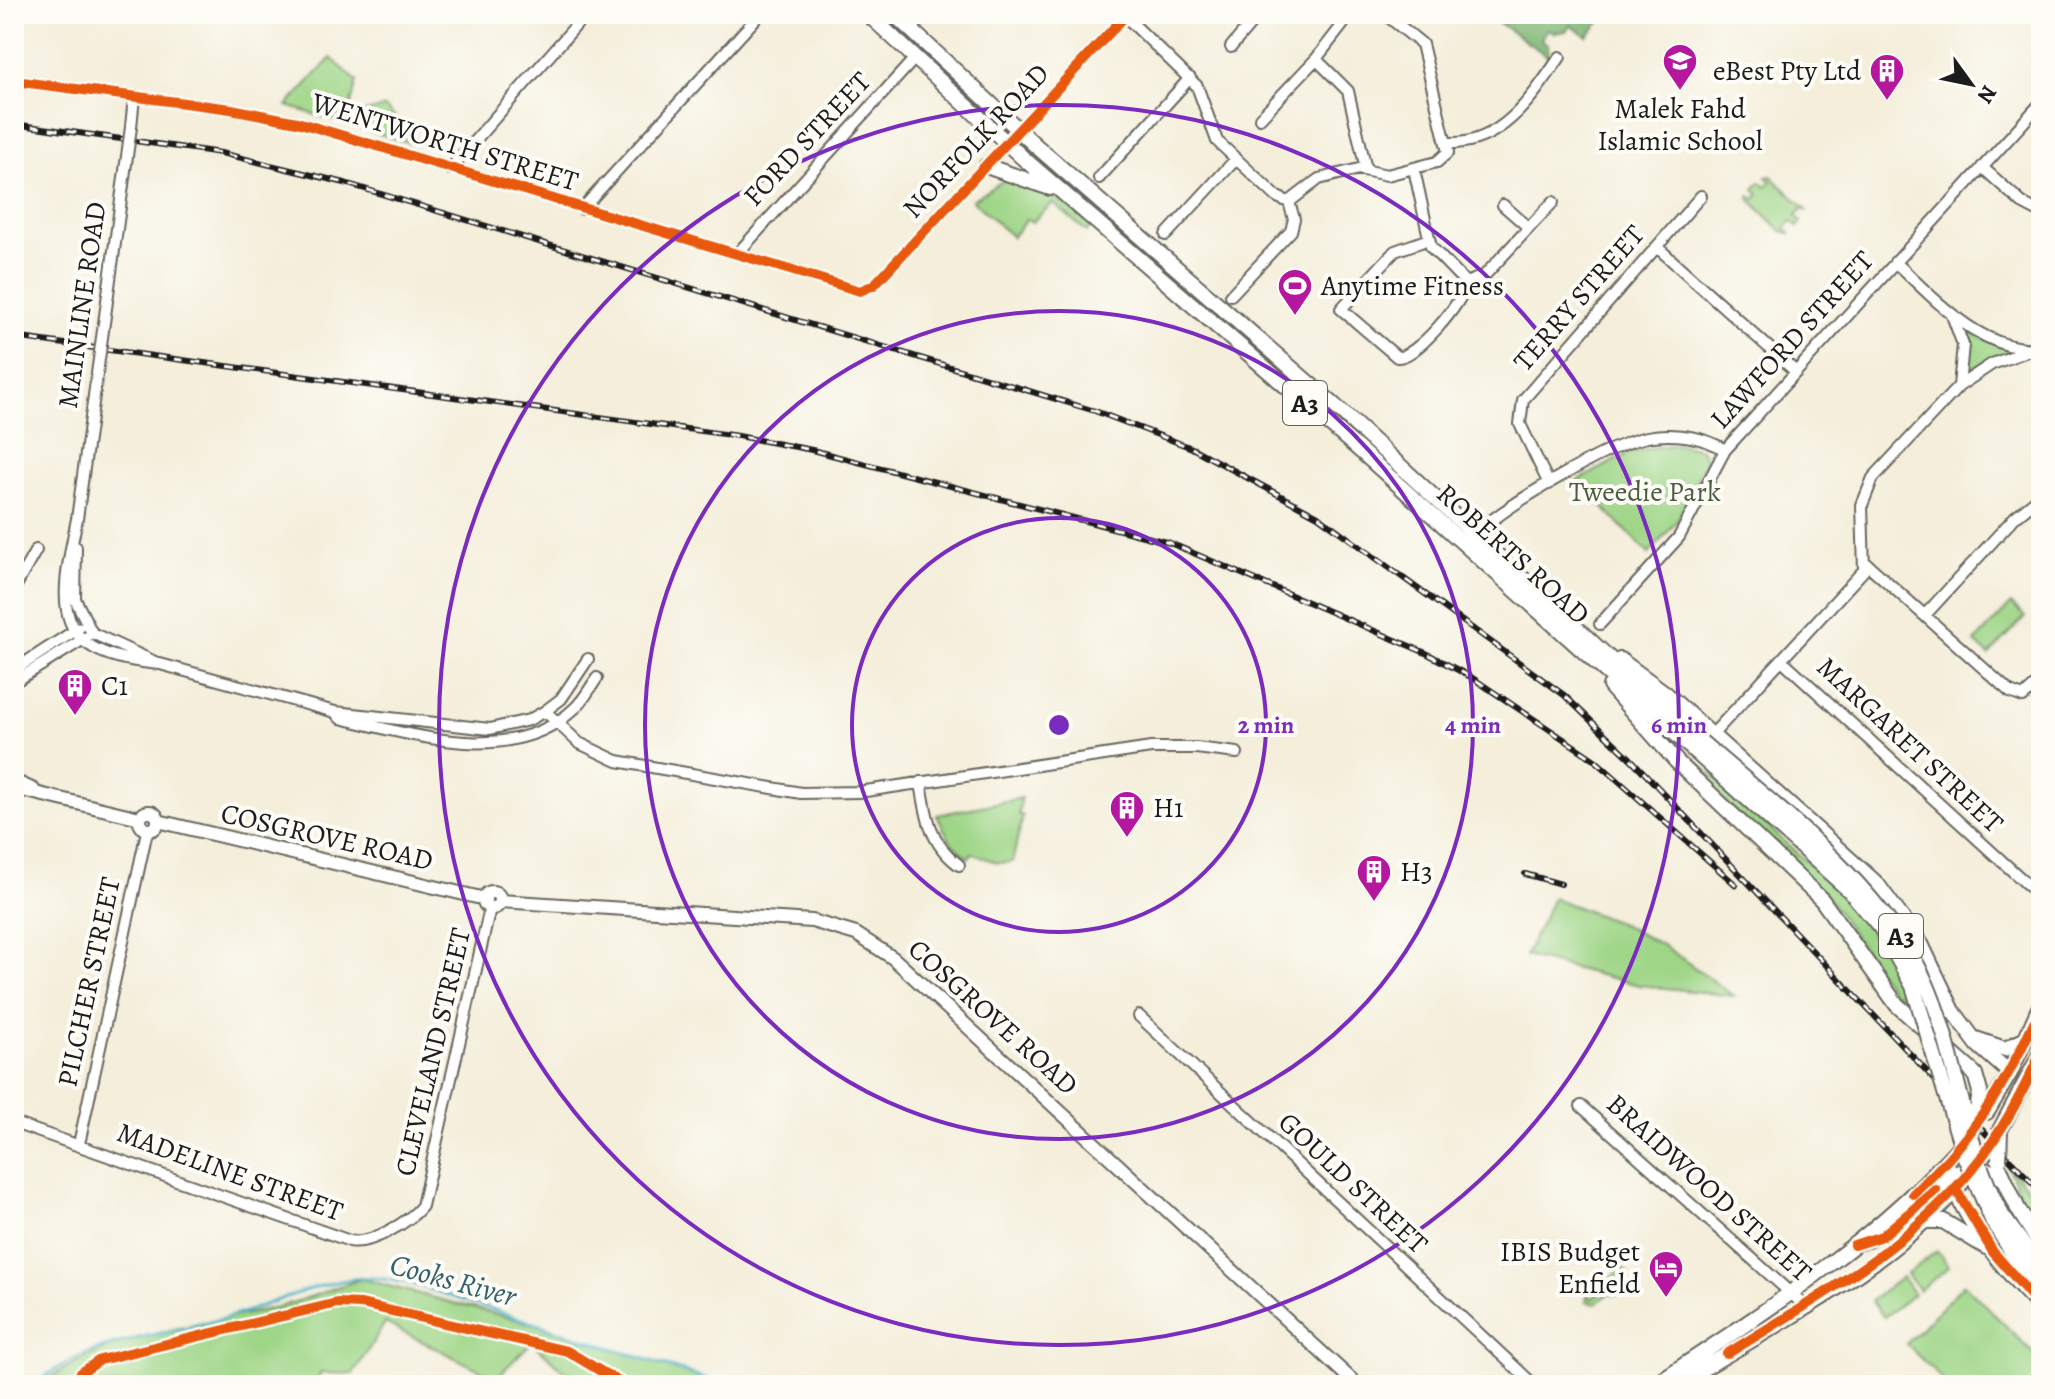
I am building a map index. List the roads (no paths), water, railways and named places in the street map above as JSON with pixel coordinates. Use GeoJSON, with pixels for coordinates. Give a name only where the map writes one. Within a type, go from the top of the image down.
{"type":"FeatureCollection","features":[{"type":"Feature","properties":{"kind":"highway","name":"ROBERTS ROAD"},"geometry":{"type":"LineString","coordinates":[[868,14],[1062,192],[1583,636],[1850,891],[1881,928],[1917,995],[1964,1155],[1998,1219]]}},
{"type":"Feature","properties":{"kind":"highway","name":"ROBERTS ROAD"},"geometry":{"type":"LineString","coordinates":[[894,14],[1018,130],[1327,398],[1582,652],[1681,732]]}},
{"type":"Feature","properties":{"kind":"highway"},"geometry":{"type":"LineString","coordinates":[[986,166],[1009,171],[1062,192]]}},
{"type":"Feature","properties":{"kind":"highway"},"geometry":{"type":"LineString","coordinates":[[1583,636],[1643,676],[1877,884],[1914,933],[1939,985],[1971,1037],[2010,1073]]}},
{"type":"Feature","properties":{"kind":"highway"},"geometry":{"type":"LineString","coordinates":[[1582,652],[1677,762],[1822,900],[1886,991],[1919,1028],[1968,1065],[1978,1080],[1982,1108]]}},
{"type":"Feature","properties":{"kind":"highway"},"geometry":{"type":"LineString","coordinates":[[1886,991],[1915,1009],[1927,1010],[1938,1000],[1939,985]]}},
{"type":"Feature","properties":{"kind":"highway"},"geometry":{"type":"LineString","coordinates":[[1654,1385],[1792,1294],[1854,1245],[1947,1161],[1972,1133],[1982,1108],[2010,1073],[2041,1004]]}},
{"type":"Feature","properties":{"kind":"highway"},"geometry":{"type":"LineString","coordinates":[[1971,1037],[2005,1049],[2026,1039]]}},
{"type":"Feature","properties":{"kind":"highway"},"geometry":{"type":"LineString","coordinates":[[1854,1245],[1882,1236],[1979,1161],[2000,1130],[2041,1053]]}},
{"type":"Feature","properties":{"kind":"highway"},"geometry":{"type":"LineString","coordinates":[[1968,1065],[2010,1073],[2028,1080]]}},
{"type":"Feature","properties":{"kind":"highway"},"geometry":{"type":"LineString","coordinates":[[2000,1130],[2001,1177],[2041,1246]]}},
{"type":"Feature","properties":{"kind":"highway"},"geometry":{"type":"LineString","coordinates":[[1947,1161],[1953,1183],[1993,1252],[2041,1307]]}},
{"type":"Feature","properties":{"kind":"highway"},"geometry":{"type":"LineString","coordinates":[[1979,1161],[2001,1177]]}},
{"type":"Feature","properties":{"kind":"highway"},"geometry":{"type":"LineString","coordinates":[[1676,1385],[1695,1380],[1872,1262],[1923,1221],[1953,1183]]}},
{"type":"Feature","properties":{"kind":"highway"},"geometry":{"type":"LineString","coordinates":[[1978,1227],[1984,1209],[1996,1200],[2002,1199],[2018,1209]]}},
{"type":"Feature","properties":{"kind":"highway","name":"A3"},"geometry":{"type":"LineString","coordinates":[[1998,1219],[2041,1269]]}},
{"type":"Feature","properties":{"kind":"highway","name":"A3"},"geometry":{"type":"LineString","coordinates":[[1998,1219],[2017,1260],[2041,1287]]}},
{"type":"Feature","properties":{"kind":"highway"},"geometry":{"type":"LineString","coordinates":[[1923,1221],[1943,1221],[1993,1252]]}},
{"type":"Feature","properties":{"kind":"main road"},"geometry":{"type":"LineString","coordinates":[[14,788],[140,818]]}},
{"type":"Feature","properties":{"kind":"main road"},"geometry":{"type":"LineString","coordinates":[[152,812],[158,821],[155,829],[147,831],[141,828],[140,818],[143,813],[152,812]]}},
{"type":"Feature","properties":{"kind":"main road","name":"COSGROVE ROAD"},"geometry":{"type":"LineString","coordinates":[[158,821],[492,903],[812,921],[867,940],[893,958],[1357,1385]]}},
{"type":"Feature","properties":{"kind":"street"},"geometry":{"type":"LineString","coordinates":[[450,169],[586,14]]}},
{"type":"Feature","properties":{"kind":"street"},"geometry":{"type":"LineString","coordinates":[[582,209],[760,14]]}},
{"type":"Feature","properties":{"kind":"street"},"geometry":{"type":"LineString","coordinates":[[911,30],[925,14]]}},
{"type":"Feature","properties":{"kind":"street"},"geometry":{"type":"LineString","coordinates":[[1231,47],[1259,14]]}},
{"type":"Feature","properties":{"kind":"street"},"geometry":{"type":"LineString","coordinates":[[1260,118],[1316,59],[1351,14]]}},
{"type":"Feature","properties":{"kind":"street"},"geometry":{"type":"LineString","coordinates":[[1289,202],[1319,179],[1366,169],[1382,176],[1442,159],[1448,152],[1420,40],[1385,14]]}},
{"type":"Feature","properties":{"kind":"street"},"geometry":{"type":"LineString","coordinates":[[1126,15],[1202,93],[1217,141],[1277,197],[1289,202]]}},
{"type":"Feature","properties":{"kind":"street","name":"NORFOLK ROAD"},"geometry":{"type":"LineString","coordinates":[[854,289],[864,290],[874,285],[1126,15]]}},
{"type":"Feature","properties":{"kind":"street"},"geometry":{"type":"LineString","coordinates":[[1448,143],[1466,143],[1495,133],[1539,88],[1560,57]]}},
{"type":"Feature","properties":{"kind":"street","name":"FORD STREET"},"geometry":{"type":"LineString","coordinates":[[737,254],[915,58]]}},
{"type":"Feature","properties":{"kind":"street"},"geometry":{"type":"LineString","coordinates":[[1316,59],[1348,91],[1366,169]]}},
{"type":"Feature","properties":{"kind":"street"},"geometry":{"type":"LineString","coordinates":[[1099,178],[1190,78]]}},
{"type":"Feature","properties":{"kind":"street","name":"WENTWORTH STREET"},"geometry":{"type":"LineString","coordinates":[[14,81],[260,113],[854,289]]}},
{"type":"Feature","properties":{"kind":"street","name":"MAINLINE ROAD"},"geometry":{"type":"LineString","coordinates":[[134,97],[77,519],[63,595],[75,631],[83,641],[109,655],[160,664],[335,712],[490,729],[529,720],[545,711],[561,699],[588,659]]}},
{"type":"Feature","properties":{"kind":"street","name":"LAWFORD STREET"},"geometry":{"type":"LineString","coordinates":[[1600,624],[1679,537],[1725,450],[2041,103]]}},
{"type":"Feature","properties":{"kind":"street"},"geometry":{"type":"LineString","coordinates":[[1166,235],[1236,159]]}},
{"type":"Feature","properties":{"kind":"street"},"geometry":{"type":"LineString","coordinates":[[1982,167],[2022,203],[2041,213]]}},
{"type":"Feature","properties":{"kind":"street"},"geometry":{"type":"LineString","coordinates":[[1414,169],[1429,239],[1436,255],[1466,283]]}},
{"type":"Feature","properties":{"kind":"street","name":"TERRY STREET"},"geometry":{"type":"LineString","coordinates":[[1549,484],[1520,424],[1523,400],[1701,196]]}},
{"type":"Feature","properties":{"kind":"street"},"geometry":{"type":"LineString","coordinates":[[1231,295],[1291,231],[1294,219],[1289,202]]}},
{"type":"Feature","properties":{"kind":"street"},"geometry":{"type":"LineString","coordinates":[[1466,283],[1484,276],[1553,202]]}},
{"type":"Feature","properties":{"kind":"street"},"geometry":{"type":"LineString","coordinates":[[1503,205],[1528,227]]}},
{"type":"Feature","properties":{"kind":"street"},"geometry":{"type":"LineString","coordinates":[[1429,239],[1395,251],[1341,309],[1393,356],[1404,358],[1413,353],[1460,302],[1466,283]]}},
{"type":"Feature","properties":{"kind":"street"},"geometry":{"type":"LineString","coordinates":[[1657,247],[1796,372]]}},
{"type":"Feature","properties":{"kind":"street"},"geometry":{"type":"LineString","coordinates":[[1895,262],[1951,314],[1985,335],[2035,349]]}},
{"type":"Feature","properties":{"kind":"street"},"geometry":{"type":"LineString","coordinates":[[1951,314],[1963,345],[1959,386]]}},
{"type":"Feature","properties":{"kind":"street"},"geometry":{"type":"LineString","coordinates":[[1712,735],[1859,576],[1866,563],[1862,505],[1868,487],[1959,386],[1992,364],[2035,349]]}},
{"type":"Feature","properties":{"kind":"street"},"geometry":{"type":"LineString","coordinates":[[1470,540],[1503,509],[1647,437],[1689,437],[1725,450]]}},
{"type":"Feature","properties":{"kind":"street"},"geometry":{"type":"LineString","coordinates":[[1926,614],[2015,517],[2041,496]]}},
{"type":"Feature","properties":{"kind":"street","name":"MAINLINE ROAD"},"geometry":{"type":"LineString","coordinates":[[77,519],[75,599],[85,623],[92,633],[160,664]]}},
{"type":"Feature","properties":{"kind":"street"},"geometry":{"type":"LineString","coordinates":[[14,589],[36,550]]}},
{"type":"Feature","properties":{"kind":"street"},"geometry":{"type":"LineString","coordinates":[[1866,563],[2015,695],[2027,695],[2041,681]]}},
{"type":"Feature","properties":{"kind":"street"},"geometry":{"type":"LineString","coordinates":[[15,674],[85,623]]}},
{"type":"Feature","properties":{"kind":"street"},"geometry":{"type":"LineString","coordinates":[[15,674],[83,641],[92,633]]}},
{"type":"Feature","properties":{"kind":"street","name":"MARGARET STREET"},"geometry":{"type":"LineString","coordinates":[[1782,660],[2041,897]]}},
{"type":"Feature","properties":{"kind":"street","name":"MAINLINE ROAD"},"geometry":{"type":"LineString","coordinates":[[335,712],[340,718],[402,732],[467,741],[507,741],[534,734],[554,723],[574,709],[597,678]]}},
{"type":"Feature","properties":{"kind":"street"},"geometry":{"type":"LineString","coordinates":[[545,711],[554,723],[579,743],[617,761],[762,788],[846,793],[1151,748],[1196,748],[1237,753]]}},
{"type":"Feature","properties":{"kind":"street"},"geometry":{"type":"LineString","coordinates":[[14,780],[52,797]]}},
{"type":"Feature","properties":{"kind":"street"},"geometry":{"type":"LineString","coordinates":[[921,782],[931,833],[944,852],[959,865]]}},
{"type":"Feature","properties":{"kind":"street","name":"PILCHER STREET"},"geometry":{"type":"LineString","coordinates":[[79,1144],[147,831]]}},
{"type":"Feature","properties":{"kind":"street","name":"CLEVELAND STREET"},"geometry":{"type":"LineString","coordinates":[[422,1206],[492,903]]}},
{"type":"Feature","properties":{"kind":"street","name":"GOULD STREET"},"geometry":{"type":"LineString","coordinates":[[1139,1016],[1534,1385]]}},
{"type":"Feature","properties":{"kind":"street","name":"BRAIDWOOD STREET"},"geometry":{"type":"LineString","coordinates":[[1581,1106],[1805,1306]]}},
{"type":"Feature","properties":{"kind":"street","name":"MADELINE STREET"},"geometry":{"type":"LineString","coordinates":[[14,1123],[359,1243],[412,1216],[422,1206]]}},
{"type":"Feature","properties":{"kind":"waterway","name":"Cooks River"},"geometry":{"type":"LineString","coordinates":[[35,1385],[56,1369],[103,1347],[204,1324],[330,1284],[370,1278],[413,1284],[726,1385]]}},
{"type":"Feature","properties":{"kind":"railway"},"geometry":{"type":"LineString","coordinates":[[14,124],[221,153],[345,183],[1095,411],[1192,448],[1318,516],[1564,695],[1631,759],[2041,1192]]}},
{"type":"Feature","properties":{"kind":"railway"},"geometry":{"type":"LineString","coordinates":[[14,337],[738,436],[812,450],[1170,543],[1426,653],[1471,677],[1595,760],[1736,885]]}},
{"type":"Feature","properties":{"kind":"railway"},"geometry":{"type":"LineString","coordinates":[[1525,874],[1561,884]]}},
{"type":"Feature","properties":{"kind":"place","name":"Malek Fahd Islamic School"},"geometry":{"type":"Point","coordinates":[1680,92]}},
{"type":"Feature","properties":{"kind":"place","name":"eBest Pty Ltd"},"geometry":{"type":"Point","coordinates":[1887,102]}},
{"type":"Feature","properties":{"kind":"place","name":"Anytime Fitness"},"geometry":{"type":"Point","coordinates":[1295,317]}},
{"type":"Feature","properties":{"kind":"place","name":"C1"},"geometry":{"type":"Point","coordinates":[75,717]}},
{"type":"Feature","properties":{"kind":"place","name":"H1"},"geometry":{"type":"Point","coordinates":[1127,839]}},
{"type":"Feature","properties":{"kind":"place","name":"H3"},"geometry":{"type":"Point","coordinates":[1374,903]}},
{"type":"Feature","properties":{"kind":"place","name":"IBIS Budget Enfield"},"geometry":{"type":"Point","coordinates":[1666,1299]}},
{"type":"Feature","properties":{"kind":"park label","name":"Tweedie Park"},"geometry":{"type":"Point","coordinates":[1645,492]}}]}
